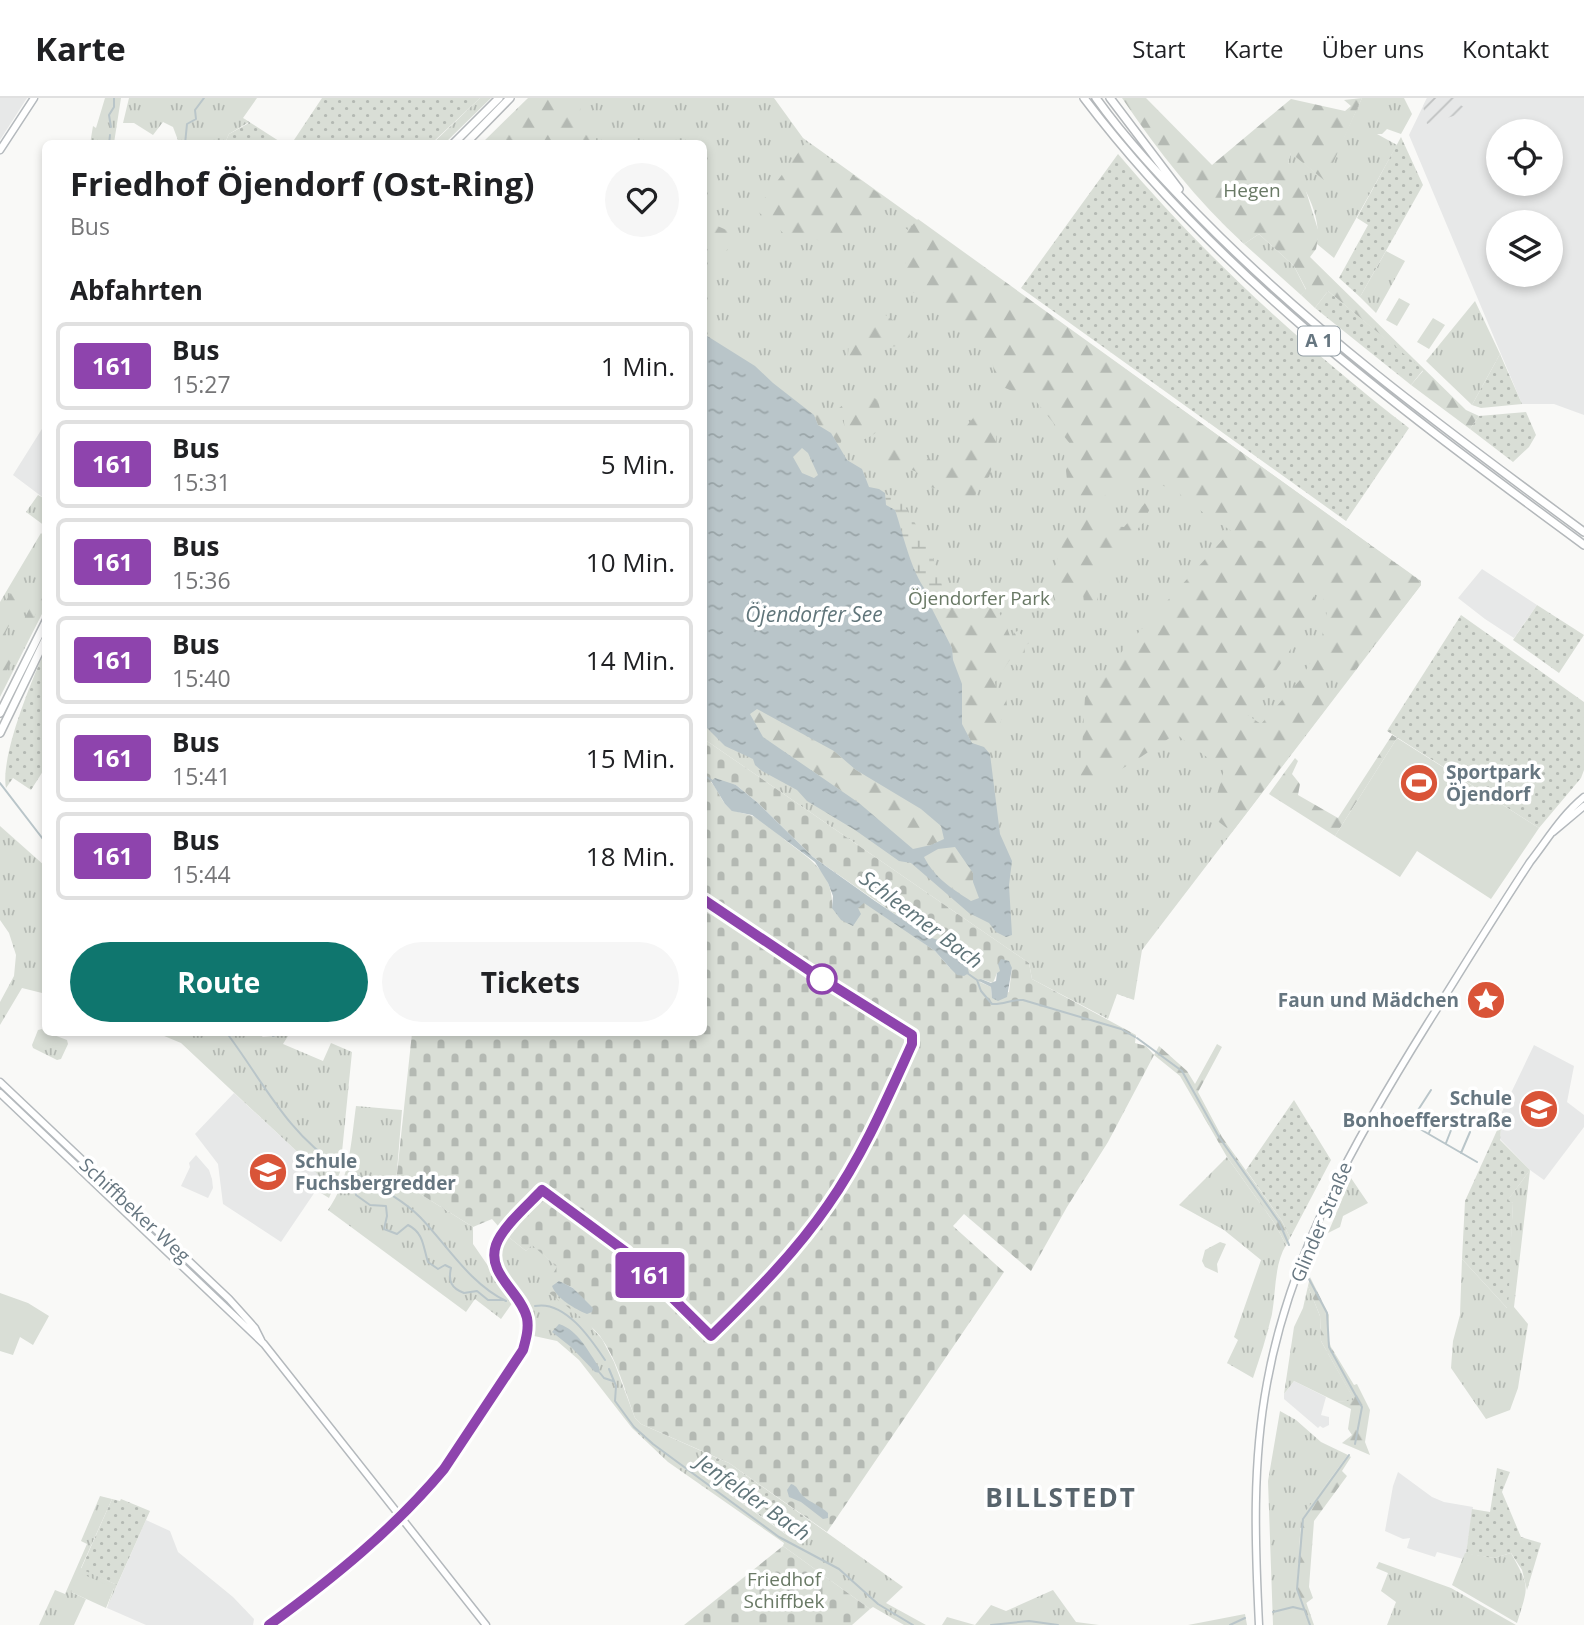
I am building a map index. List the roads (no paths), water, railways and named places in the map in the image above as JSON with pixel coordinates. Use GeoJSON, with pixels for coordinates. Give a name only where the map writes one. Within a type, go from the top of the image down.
{"type":"FeatureCollection","features":[{"type":"Feature","properties":{"kind":"highway"},"geometry":{"type":"LineString","coordinates":[[457,140],[499,98]]}},
{"type":"Feature","properties":{"kind":"highway"},"geometry":{"type":"LineString","coordinates":[[469,140],[510,98]]}},
{"type":"Feature","properties":{"kind":"highway","name":"A 1"},"geometry":{"type":"LineString","coordinates":[[1084,98],[1167,199],[1263,293],[1420,422],[1584,545]]}},
{"type":"Feature","properties":{"kind":"highway","name":"A 1"},"geometry":{"type":"LineString","coordinates":[[1096,98],[1148,163],[1270,284],[1390,385],[1584,532]]}},
{"type":"Feature","properties":{"kind":"highway"},"geometry":{"type":"LineString","coordinates":[[1110,98],[1203,220]]}},
{"type":"Feature","properties":{"kind":"highway"},"geometry":{"type":"LineString","coordinates":[[0,713],[42,629]]}},
{"type":"Feature","properties":{"kind":"highway"},"geometry":{"type":"LineString","coordinates":[[0,733],[42,646]]}},
{"type":"Feature","properties":{"kind":"main road"},"geometry":{"type":"LineString","coordinates":[[0,150],[34,98]]}},
{"type":"Feature","properties":{"kind":"main road","name":"Glinder Straße"},"geometry":{"type":"LineString","coordinates":[[1259,1625],[1255,1525],[1260,1428],[1277,1338],[1304,1253],[1371,1114],[1510,893],[1561,819],[1584,797]]}},
{"type":"Feature","properties":{"kind":"main road","name":"Glinder Straße"},"geometry":{"type":"LineString","coordinates":[[1553,832],[1584,806]]}},
{"type":"Feature","properties":{"kind":"main road","name":"Schiffbeker Weg"},"geometry":{"type":"LineString","coordinates":[[0,1082],[229,1299],[256,1328],[264,1344]]}},
{"type":"Feature","properties":{"kind":"main road","name":"Schiffbeker Weg"},"geometry":{"type":"LineString","coordinates":[[0,1093],[264,1344],[486,1625]]}},
{"type":"Feature","properties":{"kind":"main road"},"geometry":{"type":"LineString","coordinates":[[112,1199],[123,1199]]}},
{"type":"Feature","properties":{"kind":"main road"},"geometry":{"type":"LineString","coordinates":[[162,1247],[169,1242]]}},
{"type":"Feature","properties":{"kind":"street"},"geometry":{"type":"LineString","coordinates":[[269,1625],[367,1548],[400,1516]]}},
{"type":"Feature","properties":{"kind":"water","name":"Öjendorfer See"},"geometry":{"type":"Polygon","coordinates":[[[707,336],[755,366],[814,415],[818,425],[831,433],[847,460],[862,469],[869,487],[885,493],[886,505],[895,510],[916,572],[929,594],[937,601],[931,607],[952,648],[953,660],[962,684],[962,724],[972,743],[984,747],[990,754],[1000,834],[1012,861],[1009,885],[1012,935],[1006,937],[996,932],[989,923],[969,913],[911,863],[899,861],[807,801],[797,790],[762,771],[753,759],[725,746],[707,728],[707,336]],[[802,448],[793,457],[802,473],[814,478],[818,475],[808,453],[802,448]],[[757,709],[750,714],[763,737],[859,803],[913,849],[944,839],[941,826],[921,809],[856,770],[834,751],[757,709]],[[955,847],[938,849],[924,857],[938,877],[950,887],[971,901],[979,898],[973,882],[973,873],[955,847]]]}},
{"type":"Feature","properties":{"kind":"water"},"geometry":{"type":"Polygon","coordinates":[[[715,778],[736,785],[813,857],[875,901],[929,937],[953,945],[964,954],[969,973],[964,976],[957,975],[935,951],[864,903],[858,908],[861,914],[853,926],[841,920],[832,908],[833,896],[815,862],[752,815],[732,811],[711,781],[715,778]]]}},
{"type":"Feature","properties":{"kind":"water"},"geometry":{"type":"Polygon","coordinates":[[[1001,959],[1009,961],[1012,968],[1007,997],[998,1001],[992,998],[991,987],[977,980],[991,983],[996,981],[1001,959]]]}},
{"type":"Feature","properties":{"kind":"water"},"geometry":{"type":"Polygon","coordinates":[[[559,1281],[573,1288],[593,1308],[592,1312],[587,1314],[562,1299],[552,1286],[559,1281]]]}},
{"type":"Feature","properties":{"kind":"water"},"geometry":{"type":"Polygon","coordinates":[[[559,1324],[572,1331],[582,1342],[599,1367],[600,1373],[595,1372],[552,1332],[559,1324]]]}},
{"type":"Feature","properties":{"kind":"water"},"geometry":{"type":"Polygon","coordinates":[[[791,1484],[828,1513],[828,1518],[823,1519],[801,1502],[789,1497],[787,1490],[791,1484]]]}},
{"type":"Feature","properties":{"kind":"waterway","name":"Schleemer Bach"},"geometry":{"type":"LineString","coordinates":[[111,127],[109,115],[114,107],[114,98]]}},
{"type":"Feature","properties":{"kind":"waterway"},"geometry":{"type":"LineString","coordinates":[[185,140],[187,124],[196,119],[195,110],[204,98]]}},
{"type":"Feature","properties":{"kind":"waterway","name":"Schleemer Bach"},"geometry":{"type":"LineString","coordinates":[[109,140],[110,135]]}},
{"type":"Feature","properties":{"kind":"waterway","name":"Schleemer Bach"},"geometry":{"type":"LineString","coordinates":[[707,777],[711,780]]}},
{"type":"Feature","properties":{"kind":"waterway","name":"Jenfelder Bach"},"geometry":{"type":"LineString","coordinates":[[0,783],[42,838]]}},
{"type":"Feature","properties":{"kind":"waterway","name":"Schleemer Bach"},"geometry":{"type":"LineString","coordinates":[[967,973],[977,980],[981,991],[992,1004],[1023,1000],[1121,1029],[1135,1037]]}},
{"type":"Feature","properties":{"kind":"waterway","name":"Jenfelder Bach"},"geometry":{"type":"LineString","coordinates":[[229,1036],[290,1122],[320,1153],[338,1165]]}},
{"type":"Feature","properties":{"kind":"waterway","name":"Schleemer Bach"},"geometry":{"type":"LineString","coordinates":[[1137,1038],[1182,1071],[1219,1137],[1279,1222],[1289,1245]]}},
{"type":"Feature","properties":{"kind":"waterway"},"geometry":{"type":"LineString","coordinates":[[1411,1121],[1431,1090]]}},
{"type":"Feature","properties":{"kind":"waterway"},"geometry":{"type":"LineString","coordinates":[[1394,1114],[1477,1162]]}},
{"type":"Feature","properties":{"kind":"waterway"},"geometry":{"type":"LineString","coordinates":[[1429,1133],[1436,1115]]}},
{"type":"Feature","properties":{"kind":"waterway"},"geometry":{"type":"LineString","coordinates":[[1446,1143],[1453,1125]]}},
{"type":"Feature","properties":{"kind":"waterway"},"geometry":{"type":"LineString","coordinates":[[1461,1153],[1470,1132]]}},
{"type":"Feature","properties":{"kind":"waterway","name":"Jenfelder Bach"},"geometry":{"type":"LineString","coordinates":[[351,1172],[413,1210],[481,1285],[506,1301]]}},
{"type":"Feature","properties":{"kind":"waterway"},"geometry":{"type":"LineString","coordinates":[[355,1183],[356,1195],[370,1205],[386,1206],[384,1229],[397,1234],[408,1225],[417,1232],[428,1262],[438,1269],[445,1265],[451,1268],[450,1280],[456,1289],[464,1293],[477,1291],[488,1300],[503,1300]]}},
{"type":"Feature","properties":{"kind":"waterway","name":"Schleemer Bach"},"geometry":{"type":"LineString","coordinates":[[1309,1279],[1327,1313],[1329,1347],[1362,1407],[1355,1444]]}},
{"type":"Feature","properties":{"kind":"waterway","name":"Jenfelder Bach"},"geometry":{"type":"LineString","coordinates":[[535,1306],[557,1309],[567,1315],[585,1332],[605,1360]]}},
{"type":"Feature","properties":{"kind":"waterway","name":"Jenfelder Bach"},"geometry":{"type":"LineString","coordinates":[[609,1369],[616,1386],[615,1401],[634,1427],[653,1444],[779,1537],[839,1569],[878,1604],[913,1625]]}},
{"type":"Feature","properties":{"kind":"waterway"},"geometry":{"type":"LineString","coordinates":[[600,1373],[604,1378],[613,1381]]}},
{"type":"Feature","properties":{"kind":"waterway","name":"Schleemer Bach"},"geometry":{"type":"LineString","coordinates":[[1310,1625],[1297,1589],[1303,1519],[1349,1455]]}},
{"type":"Feature","properties":{"kind":"waterway","name":"Jenfelder Bach"},"geometry":{"type":"LineString","coordinates":[[1273,1612],[1293,1607],[1305,1610]]}},
{"type":"Feature","properties":{"kind":"waterway","name":"Jenfelder Bach"},"geometry":{"type":"LineString","coordinates":[[1230,1625],[1245,1618]]}},
{"type":"Feature","properties":{"kind":"waterway","name":"Jenfelder Bach"},"geometry":{"type":"LineString","coordinates":[[991,1625],[1029,1621],[1058,1625]]}},
{"type":"Feature","properties":{"kind":"place","name":"Sportpark Öjendorf"},"geometry":{"type":"Point","coordinates":[1419,783]}},
{"type":"Feature","properties":{"kind":"place","name":"Faun und Mädchen"},"geometry":{"type":"Point","coordinates":[1486,1000]}},
{"type":"Feature","properties":{"kind":"place","name":"Schule Bonhoefferstraße"},"geometry":{"type":"Point","coordinates":[1539,1109]}},
{"type":"Feature","properties":{"kind":"place","name":"Schule Fuchsbergredder"},"geometry":{"type":"Point","coordinates":[268,1172]}},
{"type":"Feature","properties":{"kind":"district","name":"BILLSTEDT"},"geometry":{"type":"Point","coordinates":[1061,1498]}},
{"type":"Feature","properties":{"kind":"park label","name":"Hegen"},"geometry":{"type":"Point","coordinates":[1252,190]}},
{"type":"Feature","properties":{"kind":"park label","name":"Öjendorfer Park"},"geometry":{"type":"Point","coordinates":[979,598]}},
{"type":"Feature","properties":{"kind":"park label","name":"Friedhof Schiffbek"},"geometry":{"type":"Point","coordinates":[784,1590]}}]}
